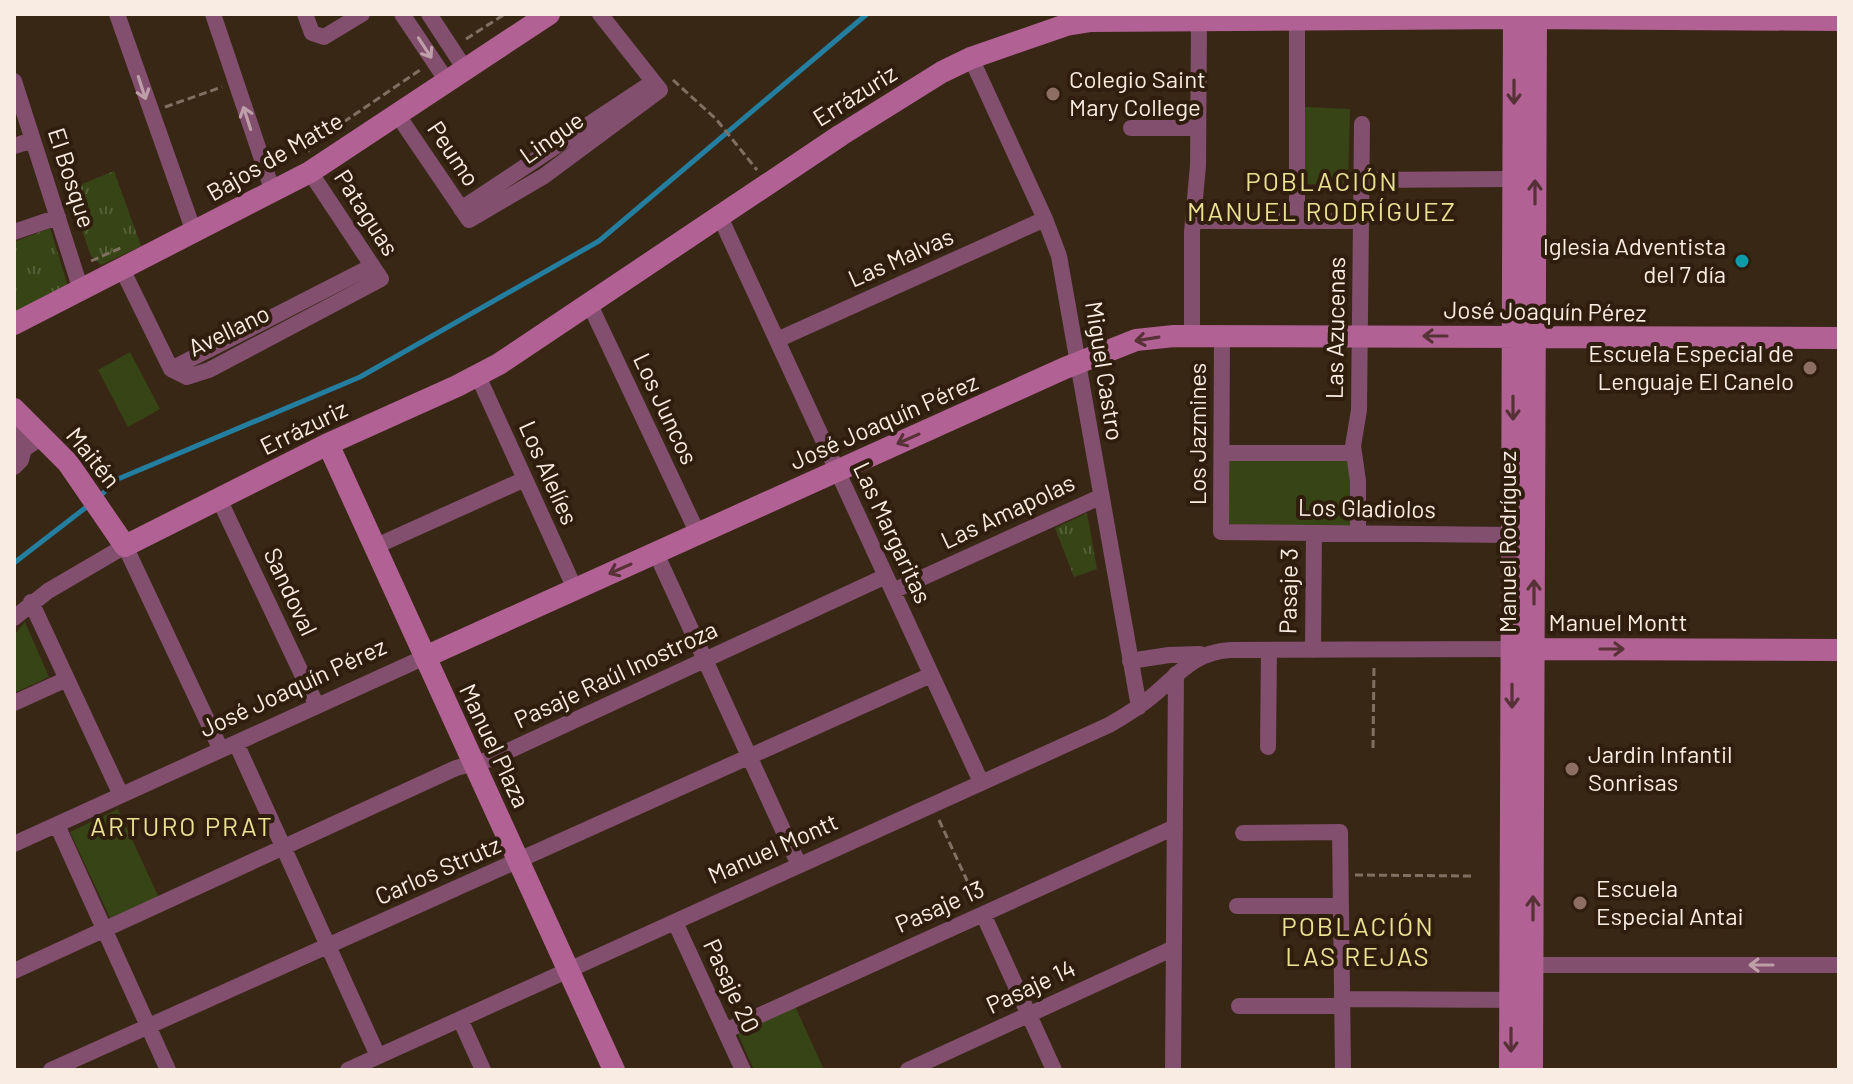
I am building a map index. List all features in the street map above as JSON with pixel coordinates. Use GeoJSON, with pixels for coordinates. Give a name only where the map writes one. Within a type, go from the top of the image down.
{"type":"FeatureCollection","features":[{"type":"Feature","properties":{"kind":"street"},"geometry":{"type":"LineString","coordinates":[[117,14],[194,232]]}},
{"type":"Feature","properties":{"kind":"street"},"geometry":{"type":"LineString","coordinates":[[213,14],[273,192]]}},
{"type":"Feature","properties":{"kind":"street"},"geometry":{"type":"LineString","coordinates":[[305,14],[312,33],[324,37],[362,14]]}},
{"type":"Feature","properties":{"kind":"street"},"geometry":{"type":"LineString","coordinates":[[402,14],[456,75]]}},
{"type":"Feature","properties":{"kind":"street"},"geometry":{"type":"LineString","coordinates":[[429,14],[456,75]]}},
{"type":"Feature","properties":{"kind":"street","name":"Bajos de Matte"},"geometry":{"type":"LineString","coordinates":[[14,324],[310,172],[549,14]]}},
{"type":"Feature","properties":{"kind":"street"},"geometry":{"type":"LineString","coordinates":[[600,14],[657,86]]}},
{"type":"Feature","properties":{"kind":"street","name":"Errázuriz"},"geometry":{"type":"LineString","coordinates":[[14,618],[31,602],[125,546],[328,444],[478,376],[930,79],[971,58],[1066,25],[1131,17],[1199,20],[1525,16],[1839,20]]}},
{"type":"Feature","properties":{"kind":"street","name":"Manuel Rodríguez"},"geometry":{"type":"LineString","coordinates":[[1523,649],[1512,535],[1524,338],[1513,179],[1525,16]]}},
{"type":"Feature","properties":{"kind":"street","name":"Manuel Rodríguez"},"geometry":{"type":"LineString","coordinates":[[1525,16],[1522,1000],[1532,1070]]}},
{"type":"Feature","properties":{"kind":"street"},"geometry":{"type":"LineString","coordinates":[[1297,17],[1297,221]]}},
{"type":"Feature","properties":{"kind":"street"},"geometry":{"type":"LineString","coordinates":[[1192,336],[1199,20]]}},
{"type":"Feature","properties":{"kind":"street","name":"Miguel Castro"},"geometry":{"type":"LineString","coordinates":[[971,58],[1045,219],[1063,274],[1139,707]]}},
{"type":"Feature","properties":{"kind":"street","name":"El Bosque"},"geometry":{"type":"LineString","coordinates":[[14,81],[81,290]]}},
{"type":"Feature","properties":{"kind":"street","name":"Lingue"},"geometry":{"type":"LineString","coordinates":[[465,214],[544,176],[657,86]]}},
{"type":"Feature","properties":{"kind":"street","name":"Peumo"},"geometry":{"type":"LineString","coordinates":[[397,114],[465,214]]}},
{"type":"Feature","properties":{"kind":"street","name":"Las Azucenas"},"geometry":{"type":"LineString","coordinates":[[1358,533],[1358,481],[1353,439],[1359,410],[1362,124]]}},
{"type":"Feature","properties":{"kind":"street"},"geometry":{"type":"LineString","coordinates":[[1131,128],[1198,128]]}},
{"type":"Feature","properties":{"kind":"street"},"geometry":{"type":"LineString","coordinates":[[14,146],[33,140]]}},
{"type":"Feature","properties":{"kind":"street","name":"Pataguas"},"geometry":{"type":"LineString","coordinates":[[310,172],[377,273]]}},
{"type":"Feature","properties":{"kind":"street"},"geometry":{"type":"LineString","coordinates":[[1362,180],[1513,179]]}},
{"type":"Feature","properties":{"kind":"street"},"geometry":{"type":"LineString","coordinates":[[14,232],[58,217]]}},
{"type":"Feature","properties":{"kind":"street","name":"Las Margaritas"},"geometry":{"type":"LineString","coordinates":[[720,217],[981,782]]}},
{"type":"Feature","properties":{"kind":"street","name":"Las Malvas"},"geometry":{"type":"LineString","coordinates":[[777,340],[1045,219]]}},
{"type":"Feature","properties":{"kind":"street"},"geometry":{"type":"LineString","coordinates":[[1193,221],[1362,221]]}},
{"type":"Feature","properties":{"kind":"street","name":"Avellano"},"geometry":{"type":"LineString","coordinates":[[122,269],[171,369],[187,377],[209,370],[377,273]]}},
{"type":"Feature","properties":{"kind":"street","name":"Los Juncos"},"geometry":{"type":"LineString","coordinates":[[590,305],[698,534]]}},
{"type":"Feature","properties":{"kind":"street","name":"José Joaquín Pérez"},"geometry":{"type":"LineString","coordinates":[[14,844],[837,471],[1136,340],[1192,336],[1839,338]]}},
{"type":"Feature","properties":{"kind":"street","name":"Los Jazmines"},"geometry":{"type":"LineString","coordinates":[[1221,532],[1222,336]]}},
{"type":"Feature","properties":{"kind":"street","name":"Los Alelíes"},"geometry":{"type":"LineString","coordinates":[[478,376],[575,589]]}},
{"type":"Feature","properties":{"kind":"street","name":"Maitén"},"geometry":{"type":"LineString","coordinates":[[14,409],[27,445]]}},
{"type":"Feature","properties":{"kind":"street","name":"Maitén"},"geometry":{"type":"LineString","coordinates":[[14,430],[27,445],[68,463],[125,546]]}},
{"type":"Feature","properties":{"kind":"street","name":"Manuel Plaza"},"geometry":{"type":"LineString","coordinates":[[328,444],[614,1070]]}},
{"type":"Feature","properties":{"kind":"street"},"geometry":{"type":"LineString","coordinates":[[14,467],[21,460],[27,445]]}},
{"type":"Feature","properties":{"kind":"street"},"geometry":{"type":"LineString","coordinates":[[1222,453],[1354,453]]}},
{"type":"Feature","properties":{"kind":"street"},"geometry":{"type":"LineString","coordinates":[[374,547],[525,479]]}},
{"type":"Feature","properties":{"kind":"street","name":"Las Amapolas"},"geometry":{"type":"LineString","coordinates":[[890,584],[1100,497]]}},
{"type":"Feature","properties":{"kind":"street","name":"Sandoval"},"geometry":{"type":"LineString","coordinates":[[219,499],[317,706]]}},
{"type":"Feature","properties":{"kind":"street","name":"Los Gladiolos"},"geometry":{"type":"LineString","coordinates":[[1221,532],[1512,535]]}},
{"type":"Feature","properties":{"kind":"street","name":"Pasaje 3"},"geometry":{"type":"LineString","coordinates":[[1313,650],[1314,533]]}},
{"type":"Feature","properties":{"kind":"street"},"geometry":{"type":"LineString","coordinates":[[125,546],[283,848],[378,1056]]}},
{"type":"Feature","properties":{"kind":"street"},"geometry":{"type":"LineString","coordinates":[[656,553],[799,865]]}},
{"type":"Feature","properties":{"kind":"street","name":"Pasaje Raúl Inostroza"},"geometry":{"type":"LineString","coordinates":[[14,971],[456,768],[491,759],[705,660],[890,584]]}},
{"type":"Feature","properties":{"kind":"street"},"geometry":{"type":"LineString","coordinates":[[31,602],[121,795]]}},
{"type":"Feature","properties":{"kind":"street","name":"Manuel Montt"},"geometry":{"type":"LineString","coordinates":[[1130,661],[1230,650],[1839,650]]}},
{"type":"Feature","properties":{"kind":"street"},"geometry":{"type":"LineString","coordinates":[[1268,747],[1269,650]]}},
{"type":"Feature","properties":{"kind":"street","name":"Manuel Montt"},"geometry":{"type":"LineString","coordinates":[[348,1070],[1109,725],[1139,707],[1189,662],[1206,654]]}},
{"type":"Feature","properties":{"kind":"street"},"geometry":{"type":"LineString","coordinates":[[1173,1070],[1176,674]]}},
{"type":"Feature","properties":{"kind":"street","name":"Carlos Strutz"},"geometry":{"type":"LineString","coordinates":[[51,1070],[931,675]]}},
{"type":"Feature","properties":{"kind":"street"},"geometry":{"type":"LineString","coordinates":[[14,703],[67,679]]}},
{"type":"Feature","properties":{"kind":"street"},"geometry":{"type":"LineString","coordinates":[[57,825],[168,1070]]}},
{"type":"Feature","properties":{"kind":"street","name":"Pasaje 13"},"geometry":{"type":"LineString","coordinates":[[725,1031],[1175,827]]}},
{"type":"Feature","properties":{"kind":"street"},"geometry":{"type":"LineString","coordinates":[[1243,833],[1340,832],[1343,1070]]}},
{"type":"Feature","properties":{"kind":"street"},"geometry":{"type":"LineString","coordinates":[[1237,906],[1341,906]]}},
{"type":"Feature","properties":{"kind":"street"},"geometry":{"type":"LineString","coordinates":[[983,914],[1054,1070]]}},
{"type":"Feature","properties":{"kind":"street","name":"Pasaje 20"},"geometry":{"type":"LineString","coordinates":[[675,922],[743,1070]]}},
{"type":"Feature","properties":{"kind":"street","name":"Pasaje 14"},"geometry":{"type":"LineString","coordinates":[[908,1070],[1174,948]]}},
{"type":"Feature","properties":{"kind":"street"},"geometry":{"type":"LineString","coordinates":[[1522,965],[1839,965]]}},
{"type":"Feature","properties":{"kind":"street"},"geometry":{"type":"LineString","coordinates":[[1239,1006],[1522,1000]]}},
{"type":"Feature","properties":{"kind":"street","name":"Manuel Rodríguez"},"geometry":{"type":"LineString","coordinates":[[1510,1070],[1522,1000]]}},
{"type":"Feature","properties":{"kind":"street"},"geometry":{"type":"LineString","coordinates":[[460,1019],[483,1070]]}},
{"type":"Feature","properties":{"kind":"path"},"geometry":{"type":"LineString","coordinates":[[657,86],[674,80],[716,119],[768,184]]}},
{"type":"Feature","properties":{"kind":"path"},"geometry":{"type":"LineString","coordinates":[[150,112],[236,82]]}},
{"type":"Feature","properties":{"kind":"path"},"geometry":{"type":"LineString","coordinates":[[1373,748],[1374,650]]}},
{"type":"Feature","properties":{"kind":"path"},"geometry":{"type":"LineString","coordinates":[[932,805],[983,914]]}},
{"type":"Feature","properties":{"kind":"path"},"geometry":{"type":"LineString","coordinates":[[1341,875],[1471,876]]}},
{"type":"Feature","properties":{"kind":"green space"},"geometry":{"type":"Polygon","coordinates":[[[1305,107],[1350,109],[1348,185],[1303,184],[1305,107]]]}},
{"type":"Feature","properties":{"kind":"green space"},"geometry":{"type":"Polygon","coordinates":[[[114,171],[141,246],[101,265],[91,256],[68,190],[114,171]]]}},
{"type":"Feature","properties":{"kind":"green space"},"geometry":{"type":"Polygon","coordinates":[[[50,228],[69,290],[14,319],[14,242],[50,228]]]}},
{"type":"Feature","properties":{"kind":"green space"},"geometry":{"type":"Polygon","coordinates":[[[130,352],[160,409],[128,427],[98,370],[130,352]]]}},
{"type":"Feature","properties":{"kind":"green space"},"geometry":{"type":"Polygon","coordinates":[[[1227,457],[1353,459],[1353,526],[1226,524],[1227,457]]]}},
{"type":"Feature","properties":{"kind":"green space"},"geometry":{"type":"Polygon","coordinates":[[[1087,513],[1097,569],[1074,577],[1055,528],[1087,513]]]}},
{"type":"Feature","properties":{"kind":"green space"},"geometry":{"type":"Polygon","coordinates":[[[25,622],[49,677],[14,693],[14,635],[25,622]]]}},
{"type":"Feature","properties":{"kind":"green space"},"geometry":{"type":"Polygon","coordinates":[[[118,809],[159,898],[111,920],[70,832],[118,809]]]}},
{"type":"Feature","properties":{"kind":"green space"},"geometry":{"type":"Polygon","coordinates":[[[794,1004],[824,1070],[754,1070],[736,1030],[794,1004]]]}},
{"type":"Feature","properties":{"kind":"waterway"},"geometry":{"type":"LineString","coordinates":[[100,496],[118,479],[360,377],[599,241],[867,14]]}},
{"type":"Feature","properties":{"kind":"waterway"},"geometry":{"type":"LineString","coordinates":[[14,563],[89,505]]}},
{"type":"Feature","properties":{"kind":"place","name":"Colegio Saint Mary College"},"geometry":{"type":"Point","coordinates":[1053,94]}},
{"type":"Feature","properties":{"kind":"place","name":"Iglesia Adventista del 7 día"},"geometry":{"type":"Point","coordinates":[1742,261]}},
{"type":"Feature","properties":{"kind":"place","name":"Escuela Especial de Lenguaje El Canelo"},"geometry":{"type":"Point","coordinates":[1810,368]}},
{"type":"Feature","properties":{"kind":"place","name":"Jardin Infantil Sonrisas"},"geometry":{"type":"Point","coordinates":[1572,769]}},
{"type":"Feature","properties":{"kind":"place","name":"Escuela Especial Antai"},"geometry":{"type":"Point","coordinates":[1580,903]}},
{"type":"Feature","properties":{"kind":"district","name":"POBLACIÓN MANUEL RODRÍGUEZ"},"geometry":{"type":"Point","coordinates":[1322,197]}},
{"type":"Feature","properties":{"kind":"district","name":"ARTURO PRAT"},"geometry":{"type":"Point","coordinates":[182,827]}},
{"type":"Feature","properties":{"kind":"district","name":"POBLACIÓN LAS REJAS"},"geometry":{"type":"Point","coordinates":[1358,942]}}]}
